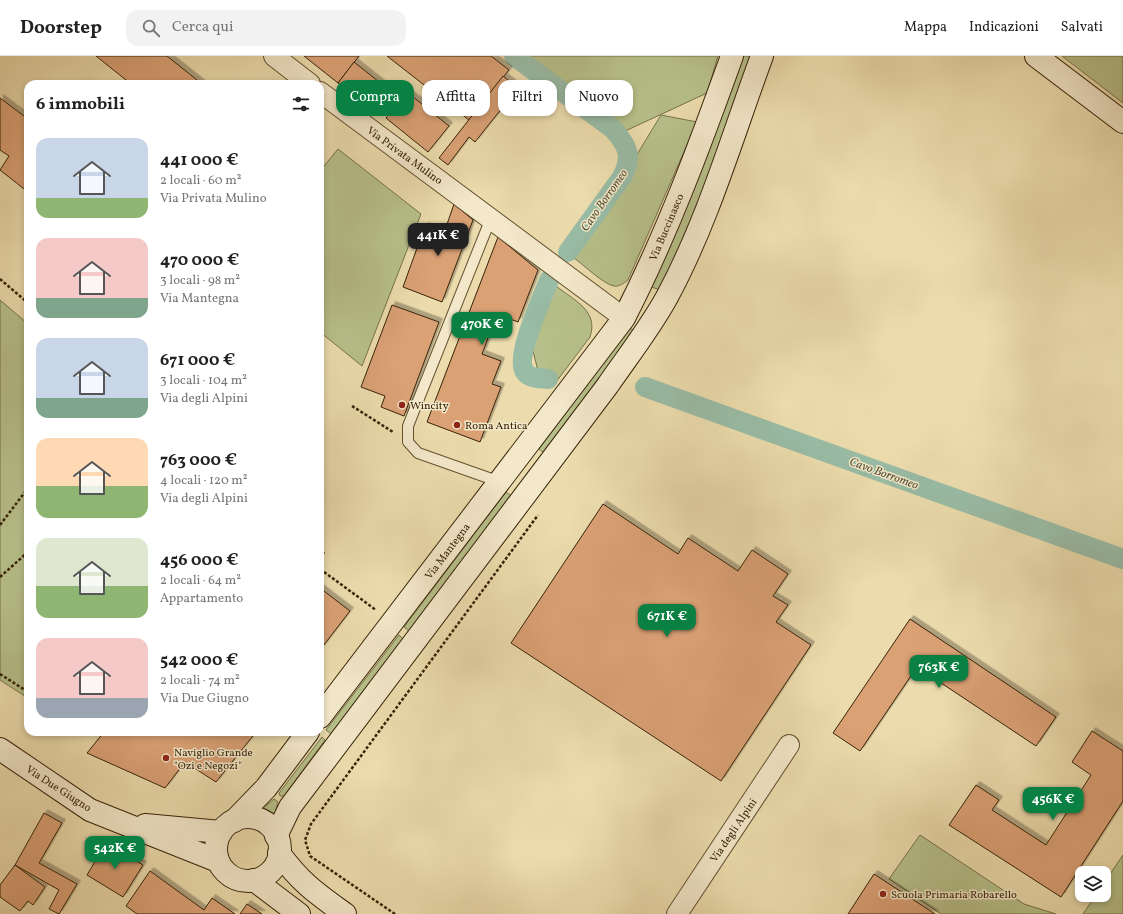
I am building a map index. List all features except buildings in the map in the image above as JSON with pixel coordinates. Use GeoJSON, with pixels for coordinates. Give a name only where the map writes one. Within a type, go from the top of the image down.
{"type":"FeatureCollection","features":[{"type":"Feature","properties":{"kind":"street"},"geometry":{"type":"LineString","coordinates":[[274,56],[305,80]]}},
{"type":"Feature","properties":{"kind":"street","name":"Via Buccinasco"},"geometry":{"type":"LineString","coordinates":[[574,385],[624,318],[641,286],[695,158],[732,56]]}},
{"type":"Feature","properties":{"kind":"street"},"geometry":{"type":"LineString","coordinates":[[305,736],[266,788],[227,826],[216,844],[218,861],[224,872],[230,876],[241,880],[254,880],[267,875],[272,870],[278,844],[290,807],[608,385],[647,330],[667,296],[710,204],[736,124],[762,56]]}},
{"type":"Feature","properties":{"kind":"street"},"geometry":{"type":"LineString","coordinates":[[1036,56],[1123,122]]}},
{"type":"Feature","properties":{"kind":"street","name":"Via Privata Mulino"},"geometry":{"type":"LineString","coordinates":[[324,102],[491,218],[624,318]]}},
{"type":"Feature","properties":{"kind":"street","name":"Via Mantegna"},"geometry":{"type":"LineString","coordinates":[[324,712],[574,385]]}},
{"type":"Feature","properties":{"kind":"street","name":"Via degli Alpini"},"geometry":{"type":"LineString","coordinates":[[677,914],[789,745]]}},
{"type":"Feature","properties":{"kind":"street","name":"Via Due Giugno"},"geometry":{"type":"LineString","coordinates":[[1,752],[90,810],[218,861]]}},
{"type":"Feature","properties":{"kind":"street"},"geometry":{"type":"LineString","coordinates":[[227,826],[246,818],[259,820],[269,826],[294,874],[309,889],[345,914]]}},
{"type":"Feature","properties":{"kind":"street","name":"Via Due Giugno"},"geometry":{"type":"LineString","coordinates":[[121,822],[227,826]]}},
{"type":"Feature","properties":{"kind":"street"},"geometry":{"type":"LineString","coordinates":[[254,880],[299,914]]}},
{"type":"Feature","properties":{"kind":"lane"},"geometry":{"type":"LineString","coordinates":[[491,218],[408,426],[408,442],[418,453],[500,482]]}},
{"type":"Feature","properties":{"kind":"path"},"geometry":{"type":"LineString","coordinates":[[0,279],[24,300]]}},
{"type":"Feature","properties":{"kind":"path"},"geometry":{"type":"LineString","coordinates":[[352,406],[408,442]]}},
{"type":"Feature","properties":{"kind":"path"},"geometry":{"type":"LineString","coordinates":[[0,525],[24,493]]}},
{"type":"Feature","properties":{"kind":"path"},"geometry":{"type":"LineString","coordinates":[[395,914],[310,856],[305,840],[311,824],[542,510]]}},
{"type":"Feature","properties":{"kind":"path"},"geometry":{"type":"LineString","coordinates":[[0,577],[24,556]]}},
{"type":"Feature","properties":{"kind":"path"},"geometry":{"type":"LineString","coordinates":[[324,572],[380,614]]}},
{"type":"Feature","properties":{"kind":"path"},"geometry":{"type":"LineString","coordinates":[[0,674],[24,689]]}},
{"type":"Feature","properties":{"kind":"green space"},"geometry":{"type":"Polygon","coordinates":[[[521,56],[718,56],[707,93],[621,133],[599,116],[633,116],[633,80],[565,80],[565,90],[557,84],[557,80],[552,80],[521,56]]]}},
{"type":"Feature","properties":{"kind":"green space"},"geometry":{"type":"Polygon","coordinates":[[[739,56],[750,56],[712,172],[661,290],[651,287],[739,56]]]}},
{"type":"Feature","properties":{"kind":"green space"},"geometry":{"type":"Polygon","coordinates":[[[1062,56],[1123,56],[1123,103],[1062,56]]]}},
{"type":"Feature","properties":{"kind":"green space"},"geometry":{"type":"Polygon","coordinates":[[[661,115],[697,122],[628,280],[620,285],[610,285],[574,258],[661,115]]]}},
{"type":"Feature","properties":{"kind":"green space"},"geometry":{"type":"Polygon","coordinates":[[[338,149],[421,214],[362,366],[324,335],[324,166],[338,149]]]}},
{"type":"Feature","properties":{"kind":"green space"},"geometry":{"type":"Polygon","coordinates":[[[556,286],[583,307],[591,320],[592,328],[590,337],[553,386],[541,383],[531,343],[556,286]]]}},
{"type":"Feature","properties":{"kind":"green space"},"geometry":{"type":"Polygon","coordinates":[[[0,300],[24,321],[24,695],[0,680],[0,300]]]}},
{"type":"Feature","properties":{"kind":"green space"},"geometry":{"type":"Polygon","coordinates":[[[630,328],[634,331],[544,453],[539,449],[630,328]]]}},
{"type":"Feature","properties":{"kind":"green space"},"geometry":{"type":"Polygon","coordinates":[[[506,492],[511,496],[409,631],[404,627],[506,492]]]}},
{"type":"Feature","properties":{"kind":"green space"},"geometry":{"type":"Polygon","coordinates":[[[399,635],[403,639],[331,734],[326,730],[399,635]]]}},
{"type":"Feature","properties":{"kind":"green space"},"geometry":{"type":"Polygon","coordinates":[[[322,737],[325,740],[284,796],[280,796],[279,793],[322,737]]]}},
{"type":"Feature","properties":{"kind":"green space"},"geometry":{"type":"Polygon","coordinates":[[[274,799],[278,802],[271,826],[262,819],[254,816],[274,799]]]}},
{"type":"Feature","properties":{"kind":"green space"},"geometry":{"type":"Polygon","coordinates":[[[920,835],[1024,904],[1056,914],[941,914],[889,879],[920,835]]]}},
{"type":"Feature","properties":{"kind":"green space"},"geometry":{"type":"Polygon","coordinates":[[[1123,855],[1123,914],[1083,914],[1091,902],[1111,902],[1111,873],[1123,855]]]}},
{"type":"Feature","properties":{"kind":"waterway","name":"Cavo Borromeo"},"geometry":{"type":"LineString","coordinates":[[514,56],[613,129],[622,141],[627,152],[627,163],[622,177],[568,252]]}},
{"type":"Feature","properties":{"kind":"waterway","name":"Cavo Borromeo"},"geometry":{"type":"LineString","coordinates":[[548,379],[535,378],[527,374],[523,365],[523,354],[526,341],[549,280]]}},
{"type":"Feature","properties":{"kind":"waterway","name":"Cavo Borromeo"},"geometry":{"type":"LineString","coordinates":[[645,387],[1123,559]]}},
{"type":"Feature","properties":{"kind":"place","name":"Wincity"},"geometry":{"type":"Point","coordinates":[402,405]}},
{"type":"Feature","properties":{"kind":"place","name":"Roma Antica"},"geometry":{"type":"Point","coordinates":[457,425]}},
{"type":"Feature","properties":{"kind":"place","name":"Naviglio Grande \"Ozi e Negozi\""},"geometry":{"type":"Point","coordinates":[166,758]}},
{"type":"Feature","properties":{"kind":"place","name":"Scuola Primaria Robarello"},"geometry":{"type":"Point","coordinates":[883,894]}}]}
